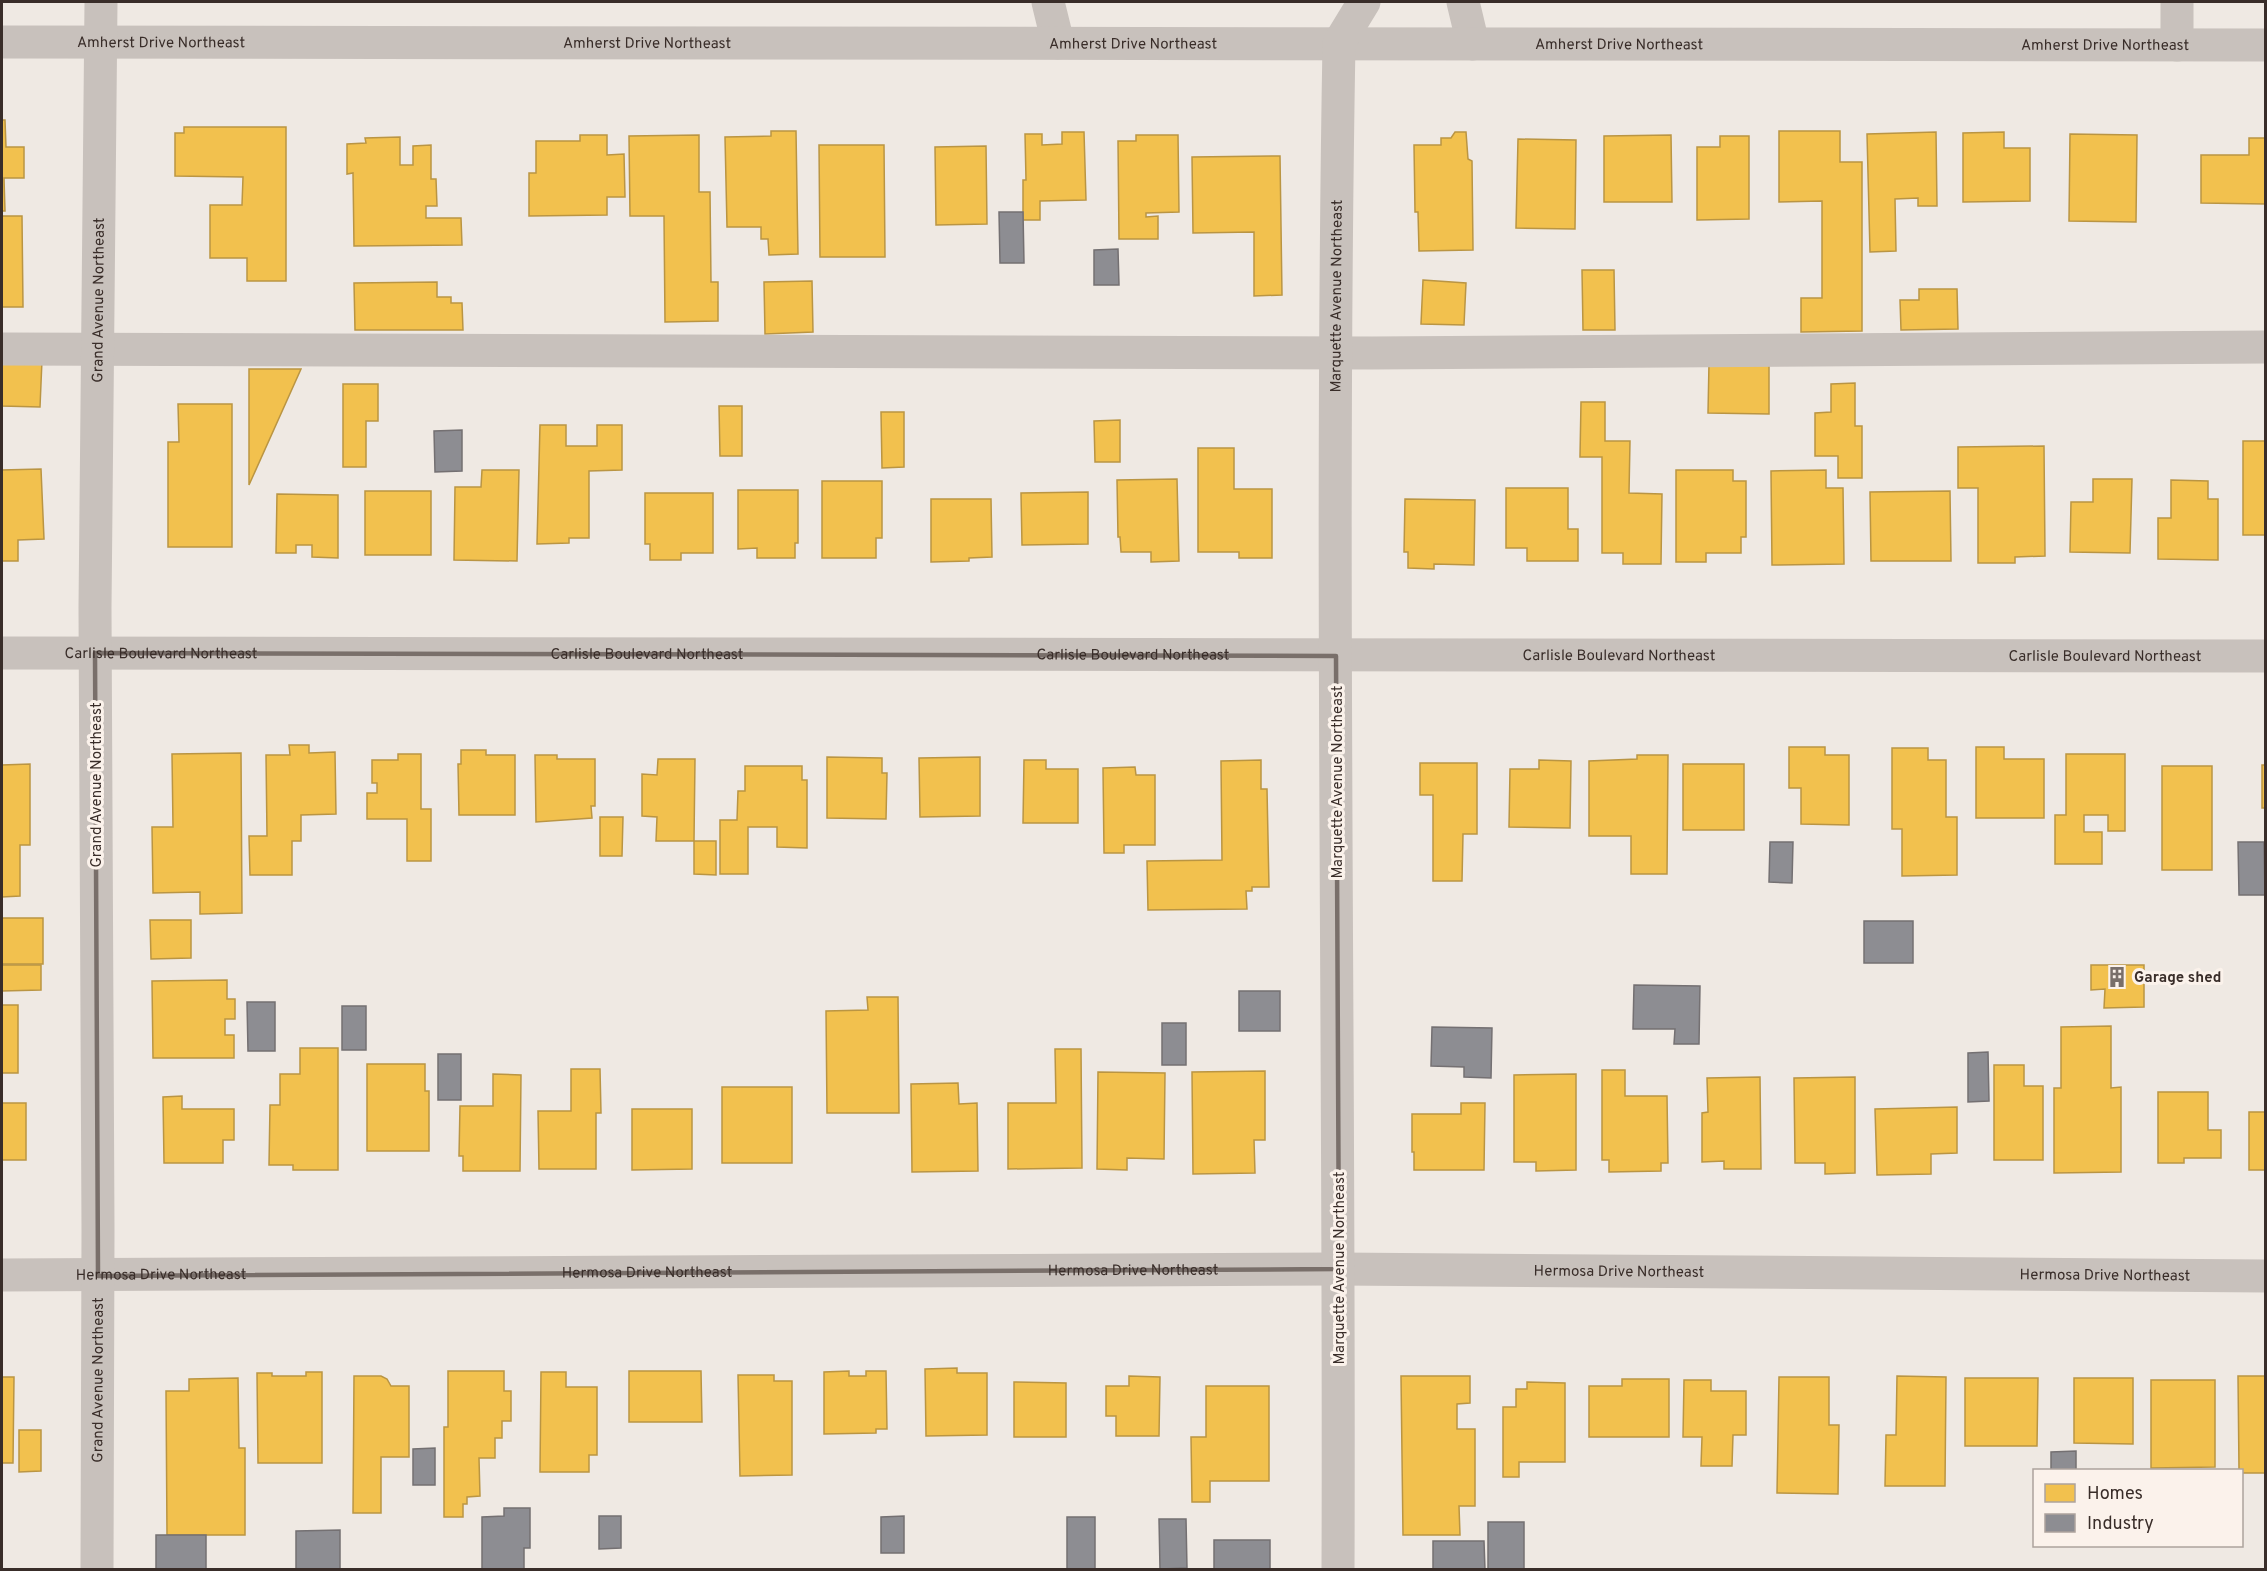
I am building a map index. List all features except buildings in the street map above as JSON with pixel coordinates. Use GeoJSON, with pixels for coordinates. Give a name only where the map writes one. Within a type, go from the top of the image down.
{"type":"FeatureCollection","features":[{"type":"Feature","properties":{"kind":"street","name":"Grand Avenue Northeast"},"geometry":{"type":"LineString","coordinates":[[97,1569],[96,653],[101,2]]}},
{"type":"Feature","properties":{"kind":"street"},"geometry":{"type":"LineString","coordinates":[[1048,2],[1058,43]]}},
{"type":"Feature","properties":{"kind":"street"},"geometry":{"type":"LineString","coordinates":[[1338,43],[1364,2]]}},
{"type":"Feature","properties":{"kind":"street"},"geometry":{"type":"LineString","coordinates":[[1463,2],[1473,44]]}},
{"type":"Feature","properties":{"kind":"street"},"geometry":{"type":"LineString","coordinates":[[2177,2],[2177,45]]}},
{"type":"Feature","properties":{"kind":"street","name":"Amherst Drive Northeast"},"geometry":{"type":"LineString","coordinates":[[2,42],[2265,45]]}},
{"type":"Feature","properties":{"kind":"street","name":"Marquette Avenue Northeast"},"geometry":{"type":"LineString","coordinates":[[1338,43],[1336,353],[1338,1569]]}},
{"type":"Feature","properties":{"kind":"street"},"geometry":{"type":"LineString","coordinates":[[2,349],[1336,353],[2265,347]]}},
{"type":"Feature","properties":{"kind":"street","name":"Carlisle Boulevard Northeast"},"geometry":{"type":"LineString","coordinates":[[2,652],[2265,656]]}},
{"type":"Feature","properties":{"kind":"street","name":"Hermosa Drive Northeast"},"geometry":{"type":"LineString","coordinates":[[2,1275],[1339,1269],[2265,1276]]}},
{"type":"Feature","properties":{"kind":"highlighted area"},"geometry":{"type":"Polygon","coordinates":[[[95,653],[1336,656],[1339,1269],[98,1276],[95,653]]]}},
{"type":"Feature","properties":{"kind":"place","name":"Garage shed"},"geometry":{"type":"Point","coordinates":[2117,977]}}]}
